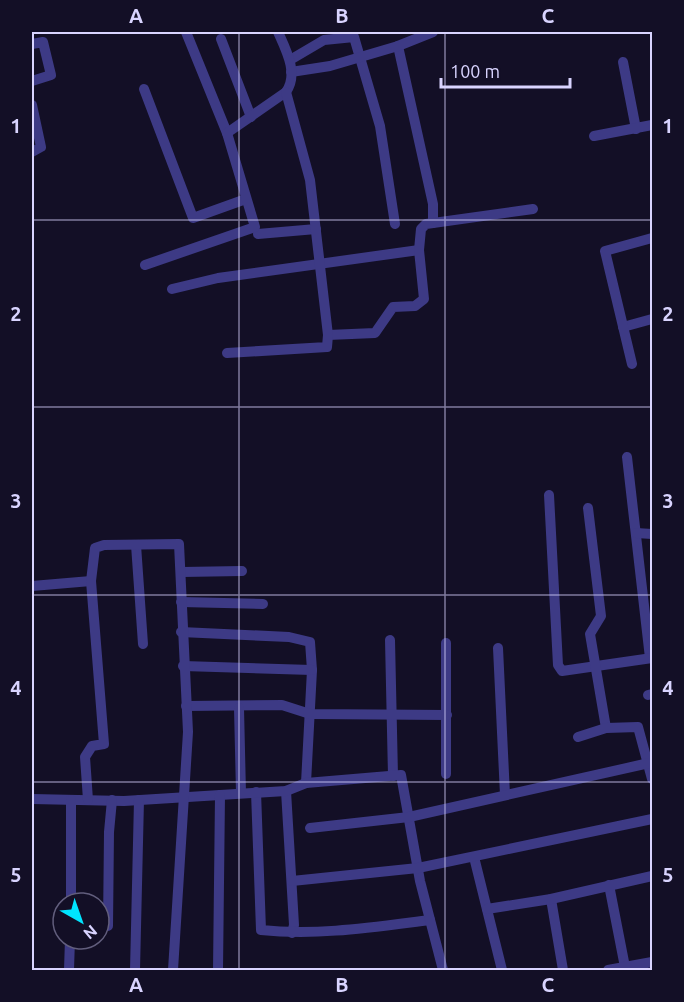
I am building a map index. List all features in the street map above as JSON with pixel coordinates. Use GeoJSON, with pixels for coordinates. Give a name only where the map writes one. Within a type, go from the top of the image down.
{"type":"FeatureCollection","features":[{"type":"Feature","properties":{"kind":"street"},"geometry":{"type":"LineString","coordinates":[[145,265],[255,227],[227,133],[186,32]]}},
{"type":"Feature","properties":{"kind":"street"},"geometry":{"type":"LineString","coordinates":[[227,133],[286,92],[291,84],[290,66],[278,32]]}},
{"type":"Feature","properties":{"kind":"street"},"geometry":{"type":"LineString","coordinates":[[290,66],[330,66],[398,46],[433,32]]}},
{"type":"Feature","properties":{"kind":"street"},"geometry":{"type":"LineString","coordinates":[[290,66],[324,40],[354,37],[380,126],[395,224]]}},
{"type":"Feature","properties":{"kind":"street"},"geometry":{"type":"LineString","coordinates":[[221,39],[251,117]]}},
{"type":"Feature","properties":{"kind":"street"},"geometry":{"type":"LineString","coordinates":[[32,44],[43,42],[51,75],[32,81]]}},
{"type":"Feature","properties":{"kind":"street"},"geometry":{"type":"LineString","coordinates":[[398,46],[434,204],[433,223]]}},
{"type":"Feature","properties":{"kind":"street"},"geometry":{"type":"LineString","coordinates":[[623,62],[636,129]]}},
{"type":"Feature","properties":{"kind":"street"},"geometry":{"type":"LineString","coordinates":[[144,89],[194,218],[246,199]]}},
{"type":"Feature","properties":{"kind":"street"},"geometry":{"type":"LineString","coordinates":[[227,353],[327,347],[328,335],[310,180],[286,92]]}},
{"type":"Feature","properties":{"kind":"street"},"geometry":{"type":"LineString","coordinates":[[32,105],[41,147],[32,152]]}},
{"type":"Feature","properties":{"kind":"street"},"geometry":{"type":"LineString","coordinates":[[594,136],[652,125]]}},
{"type":"Feature","properties":{"kind":"street"},"geometry":{"type":"LineString","coordinates":[[328,335],[375,333],[393,307],[415,306],[424,298],[419,250],[421,229],[433,223],[533,209]]}},
{"type":"Feature","properties":{"kind":"street"},"geometry":{"type":"LineString","coordinates":[[258,234],[316,229]]}},
{"type":"Feature","properties":{"kind":"street"},"geometry":{"type":"LineString","coordinates":[[632,364],[605,251],[652,238]]}},
{"type":"Feature","properties":{"kind":"street"},"geometry":{"type":"LineString","coordinates":[[172,289],[218,278],[419,250]]}},
{"type":"Feature","properties":{"kind":"street"},"geometry":{"type":"LineString","coordinates":[[623,327],[652,319]]}},
{"type":"Feature","properties":{"kind":"street"},"geometry":{"type":"LineString","coordinates":[[549,495],[558,665],[562,671],[651,658],[627,457]]}},
{"type":"Feature","properties":{"kind":"street"},"geometry":{"type":"LineString","coordinates":[[588,508],[601,616],[590,634],[606,728]]}},
{"type":"Feature","properties":{"kind":"street"},"geometry":{"type":"LineString","coordinates":[[636,533],[652,534]]}},
{"type":"Feature","properties":{"kind":"street"},"geometry":{"type":"LineString","coordinates":[[88,800],[85,757],[92,746],[104,744],[91,581],[94,548],[179,544],[182,572],[181,632],[188,732],[173,970]]}},
{"type":"Feature","properties":{"kind":"street"},"geometry":{"type":"LineString","coordinates":[[136,545],[143,644]]}},
{"type":"Feature","properties":{"kind":"street"},"geometry":{"type":"LineString","coordinates":[[182,572],[242,571]]}},
{"type":"Feature","properties":{"kind":"street"},"geometry":{"type":"LineString","coordinates":[[32,586],[91,581]]}},
{"type":"Feature","properties":{"kind":"street"},"geometry":{"type":"LineString","coordinates":[[181,602],[263,604]]}},
{"type":"Feature","properties":{"kind":"street"},"geometry":{"type":"LineString","coordinates":[[181,632],[308,639],[312,647],[312,670],[306,783]]}},
{"type":"Feature","properties":{"kind":"street"},"geometry":{"type":"LineString","coordinates":[[390,640],[393,776]]}},
{"type":"Feature","properties":{"kind":"street"},"geometry":{"type":"LineString","coordinates":[[446,643],[446,774]]}},
{"type":"Feature","properties":{"kind":"street"},"geometry":{"type":"LineString","coordinates":[[498,648],[506,795]]}},
{"type":"Feature","properties":{"kind":"street"},"geometry":{"type":"LineString","coordinates":[[183,666],[312,670]]}},
{"type":"Feature","properties":{"kind":"street"},"geometry":{"type":"LineString","coordinates":[[186,706],[239,708],[282,705],[310,714],[447,715]]}},
{"type":"Feature","properties":{"kind":"street"},"geometry":{"type":"LineString","coordinates":[[239,708],[241,793]]}},
{"type":"Feature","properties":{"kind":"street"},"geometry":{"type":"LineString","coordinates":[[578,737],[606,728],[638,727],[652,778]]}},
{"type":"Feature","properties":{"kind":"street"},"geometry":{"type":"LineString","coordinates":[[310,828],[409,817],[649,763]]}},
{"type":"Feature","properties":{"kind":"street"},"geometry":{"type":"LineString","coordinates":[[32,799],[139,800],[286,791],[306,783],[401,775],[418,868],[442,970]]}},
{"type":"Feature","properties":{"kind":"street"},"geometry":{"type":"LineString","coordinates":[[286,791],[292,881],[292,933]]}},
{"type":"Feature","properties":{"kind":"street"},"geometry":{"type":"LineString","coordinates":[[256,792],[261,930],[292,933],[430,920]]}},
{"type":"Feature","properties":{"kind":"street"},"geometry":{"type":"LineString","coordinates":[[218,970],[220,795]]}},
{"type":"Feature","properties":{"kind":"street"},"geometry":{"type":"LineString","coordinates":[[71,800],[71,891]]}},
{"type":"Feature","properties":{"kind":"street"},"geometry":{"type":"LineString","coordinates":[[108,891],[108,832],[112,800]]}},
{"type":"Feature","properties":{"kind":"street"},"geometry":{"type":"LineString","coordinates":[[135,970],[139,800]]}},
{"type":"Feature","properties":{"kind":"street"},"geometry":{"type":"LineString","coordinates":[[292,881],[418,868],[652,819]]}},
{"type":"Feature","properties":{"kind":"street"},"geometry":{"type":"LineString","coordinates":[[474,856],[502,970]]}},
{"type":"Feature","properties":{"kind":"street"},"geometry":{"type":"LineString","coordinates":[[487,909],[551,899],[652,876]]}},
{"type":"Feature","properties":{"kind":"street"},"geometry":{"type":"LineString","coordinates":[[609,885],[626,967]]}},
{"type":"Feature","properties":{"kind":"street"},"geometry":{"type":"LineString","coordinates":[[551,899],[563,970]]}},
{"type":"Feature","properties":{"kind":"street"},"geometry":{"type":"LineString","coordinates":[[69,970],[70,951]]}},
{"type":"Feature","properties":{"kind":"street"},"geometry":{"type":"LineString","coordinates":[[608,970],[652,962]]}}]}
